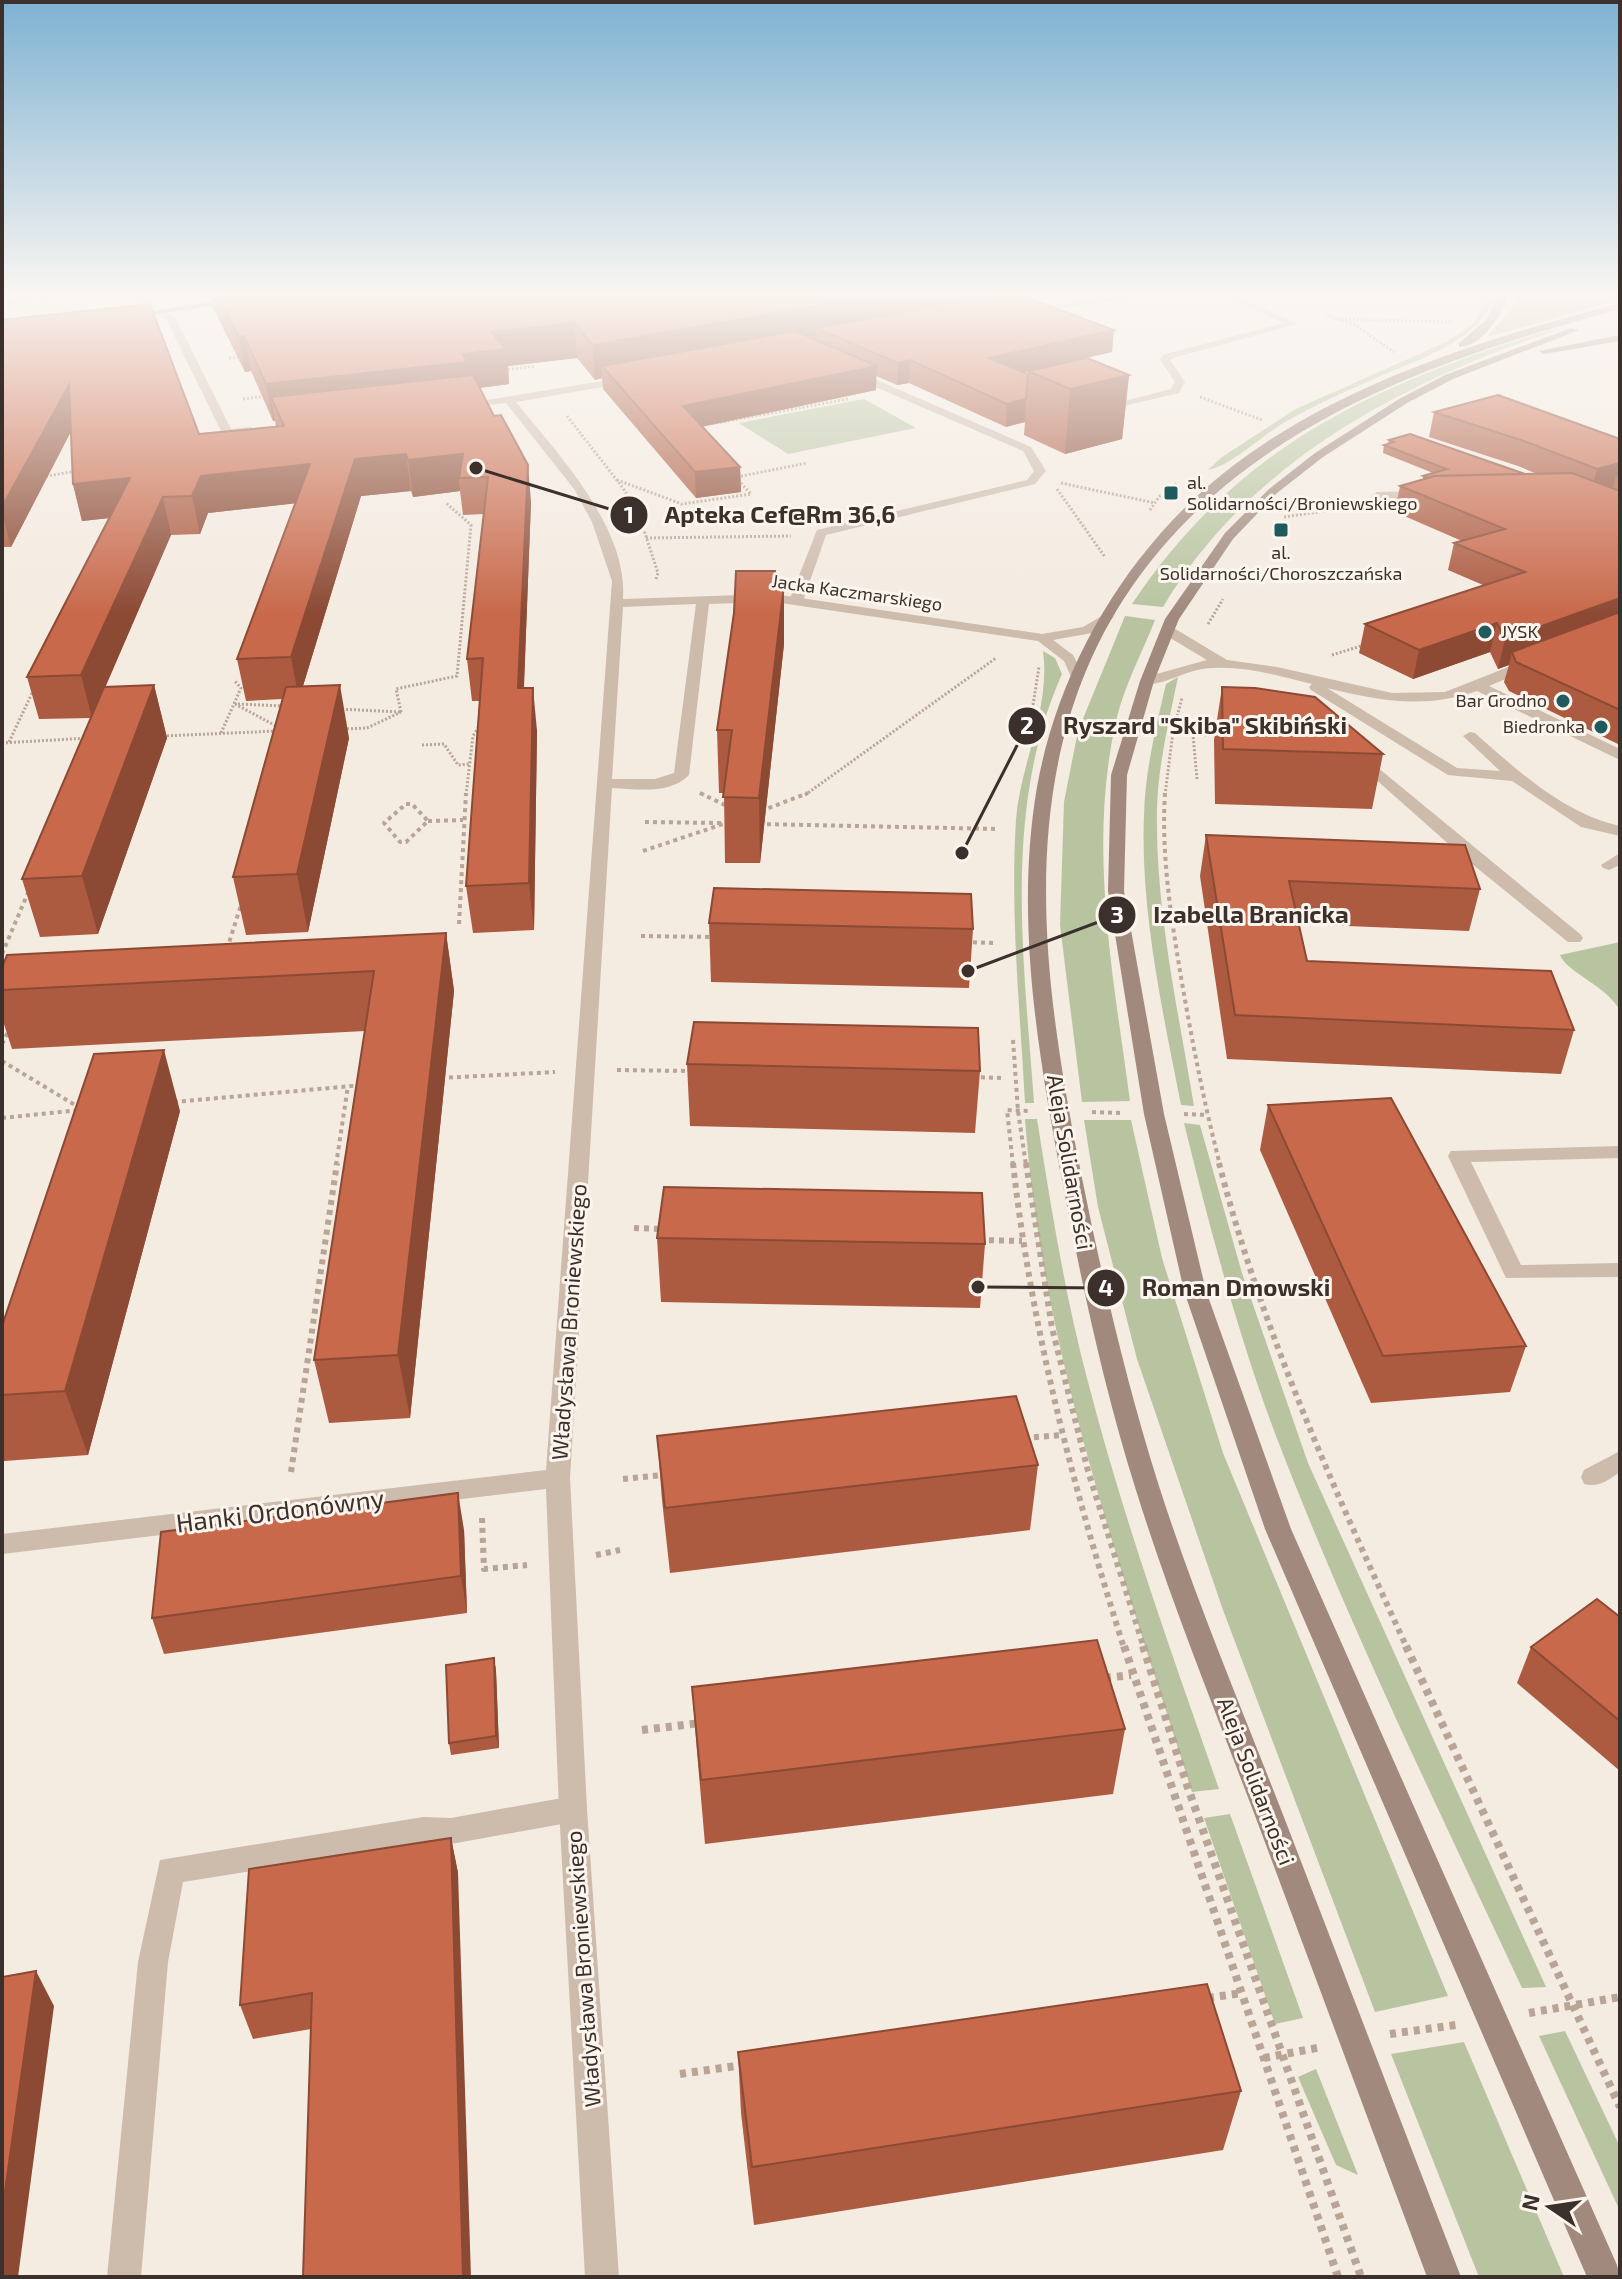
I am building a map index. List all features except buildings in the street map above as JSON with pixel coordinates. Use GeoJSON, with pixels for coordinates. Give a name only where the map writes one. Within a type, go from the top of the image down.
{"type":"FeatureCollection","features":[{"type":"Feature","properties":{"kind":"main road","name":"Aleja Solidarności"},"geometry":{"type":"LineString","coordinates":[[1345,400],[1285,434],[1206,494],[1149,557],[1107,617],[1077,676],[1055,730],[1043,797],[1038,873],[1039,955],[1058,1111],[1095,1296],[1159,1523],[1444,2277]]}},
{"type":"Feature","properties":{"kind":"main road"},"geometry":{"type":"LineString","coordinates":[[1406,400],[1319,455],[1273,491],[1229,536],[1167,630],[1147,681],[1119,775],[1116,891],[1154,1114],[1195,1291],[1278,1529],[1605,2277]]}},
{"type":"Feature","properties":{"kind":"street"},"geometry":{"type":"LineString","coordinates":[[211,400],[227,433],[257,429]]}},
{"type":"Feature","properties":{"kind":"street"},"geometry":{"type":"LineString","coordinates":[[455,406],[506,400]]}},
{"type":"Feature","properties":{"kind":"street","name":"Władysława Broniewskiego"},"geometry":{"type":"LineString","coordinates":[[509,400],[579,488],[598,522],[618,581],[558,1478],[573,1809],[602,2277]]}},
{"type":"Feature","properties":{"kind":"street"},"geometry":{"type":"LineString","coordinates":[[796,601],[821,533],[1031,482],[1037,477],[1040,471],[1027,449],[913,400]]}},
{"type":"Feature","properties":{"kind":"street"},"geometry":{"type":"LineString","coordinates":[[1094,411],[1140,400]]}},
{"type":"Feature","properties":{"kind":"street"},"geometry":{"type":"LineString","coordinates":[[993,436],[1008,432]]}},
{"type":"Feature","properties":{"kind":"street"},"geometry":{"type":"LineString","coordinates":[[1377,496],[1437,495]]}},
{"type":"Feature","properties":{"kind":"street","name":"Jacka Kaczmarskiego"},"geometry":{"type":"LineString","coordinates":[[618,603],[744,597],[796,601],[1042,638],[1087,630],[1107,617]]}},
{"type":"Feature","properties":{"kind":"street"},"geometry":{"type":"LineString","coordinates":[[606,783],[675,781],[681,775],[703,599]]}},
{"type":"Feature","properties":{"kind":"street"},"geometry":{"type":"LineString","coordinates":[[1167,630],[1198,651],[1236,664],[1369,693],[1416,699],[1445,697],[1548,657]]}},
{"type":"Feature","properties":{"kind":"street","name":"Jacka Kaczmarskiego"},"geometry":{"type":"LineString","coordinates":[[1042,638],[1066,654],[1075,665],[1077,676]]}},
{"type":"Feature","properties":{"kind":"street"},"geometry":{"type":"LineString","coordinates":[[1147,681],[1192,667],[1236,664]]}},
{"type":"Feature","properties":{"kind":"street"},"geometry":{"type":"LineString","coordinates":[[1236,664],[1254,687]]}},
{"type":"Feature","properties":{"kind":"street"},"geometry":{"type":"LineString","coordinates":[[1303,678],[1453,772],[1516,777]]}},
{"type":"Feature","properties":{"kind":"street"},"geometry":{"type":"LineString","coordinates":[[1476,685],[1620,755]]}},
{"type":"Feature","properties":{"kind":"street"},"geometry":{"type":"LineString","coordinates":[[1470,736],[1516,777],[1587,824],[1620,831]]}},
{"type":"Feature","properties":{"kind":"street"},"geometry":{"type":"LineString","coordinates":[[1343,747],[1357,755],[1467,852],[1574,938]]}},
{"type":"Feature","properties":{"kind":"street"},"geometry":{"type":"LineString","coordinates":[[1619,1155],[1458,1156],[1514,1273],[1620,1270]]}},
{"type":"Feature","properties":{"kind":"street"},"geometry":{"type":"LineString","coordinates":[[1593,1477],[1620,1460]]}},
{"type":"Feature","properties":{"kind":"street","name":"Hanki Ordonówny"},"geometry":{"type":"LineString","coordinates":[[2,1544],[558,1478]]}},
{"type":"Feature","properties":{"kind":"street"},"geometry":{"type":"LineString","coordinates":[[124,2277],[153,1962],[170,1870],[423,1830],[451,1831],[573,1809]]}},
{"type":"Feature","properties":{"kind":"path"},"geometry":{"type":"LineString","coordinates":[[556,400],[617,480],[639,515],[658,573],[655,580]]}},
{"type":"Feature","properties":{"kind":"path"},"geometry":{"type":"LineString","coordinates":[[715,423],[841,400]]}},
{"type":"Feature","properties":{"kind":"path"},"geometry":{"type":"LineString","coordinates":[[1210,400],[1266,422]]}},
{"type":"Feature","properties":{"kind":"path"},"geometry":{"type":"LineString","coordinates":[[617,480],[682,504],[751,494],[736,478],[807,463]]}},
{"type":"Feature","properties":{"kind":"path"},"geometry":{"type":"LineString","coordinates":[[1105,557],[1054,486],[1063,484],[1155,503]]}},
{"type":"Feature","properties":{"kind":"path"},"geometry":{"type":"LineString","coordinates":[[1294,508],[1283,518],[1369,503],[1377,496]]}},
{"type":"Feature","properties":{"kind":"path"},"geometry":{"type":"LineString","coordinates":[[401,712],[396,689],[457,676],[471,525],[446,503]]}},
{"type":"Feature","properties":{"kind":"path"},"geometry":{"type":"LineString","coordinates":[[646,538],[820,536]]}},
{"type":"Feature","properties":{"kind":"path"},"geometry":{"type":"LineString","coordinates":[[1198,651],[1212,617],[1227,593]]}},
{"type":"Feature","properties":{"kind":"path"},"geometry":{"type":"LineString","coordinates":[[1284,674],[1374,642]]}},
{"type":"Feature","properties":{"kind":"path"},"geometry":{"type":"LineString","coordinates":[[761,811],[805,795],[1001,654]]}},
{"type":"Feature","properties":{"kind":"path"},"geometry":{"type":"LineString","coordinates":[[1192,667],[1176,725],[1168,775],[1164,836],[1172,926],[1207,1115],[1266,1313],[1341,1504],[1620,2107]]}},
{"type":"Feature","properties":{"kind":"path"},"geometry":{"type":"LineString","coordinates":[[221,733],[241,688],[234,680]]}},
{"type":"Feature","properties":{"kind":"path"},"geometry":{"type":"LineString","coordinates":[[9,742],[35,688]]}},
{"type":"Feature","properties":{"kind":"path"},"geometry":{"type":"LineString","coordinates":[[235,704],[295,707]]}},
{"type":"Feature","properties":{"kind":"path"},"geometry":{"type":"LineString","coordinates":[[157,736],[286,731],[235,704]]}},
{"type":"Feature","properties":{"kind":"path"},"geometry":{"type":"LineString","coordinates":[[326,708],[401,712]]}},
{"type":"Feature","properties":{"kind":"path"},"geometry":{"type":"LineString","coordinates":[[340,729],[367,728],[401,712]]}},
{"type":"Feature","properties":{"kind":"path"},"geometry":{"type":"LineString","coordinates":[[1176,725],[1226,735],[1193,735],[1197,779]]}},
{"type":"Feature","properties":{"kind":"path"},"geometry":{"type":"LineString","coordinates":[[459,924],[463,820],[473,736],[478,728]]}},
{"type":"Feature","properties":{"kind":"path"},"geometry":{"type":"LineString","coordinates":[[2,743],[94,738],[88,753]]}},
{"type":"Feature","properties":{"kind":"path"},"geometry":{"type":"LineString","coordinates":[[422,745],[444,744],[458,765],[469,764]]}},
{"type":"Feature","properties":{"kind":"path"},"geometry":{"type":"LineString","coordinates":[[675,781],[732,809]]}},
{"type":"Feature","properties":{"kind":"path"},"geometry":{"type":"LineString","coordinates":[[428,821],[412,804],[406,804],[384,823],[400,842],[406,842],[428,821],[463,820]]}},
{"type":"Feature","properties":{"kind":"path"},"geometry":{"type":"LineString","coordinates":[[645,822],[726,824]]}},
{"type":"Feature","properties":{"kind":"path"},"geometry":{"type":"LineString","coordinates":[[643,851],[739,822]]}},
{"type":"Feature","properties":{"kind":"path"},"geometry":{"type":"LineString","coordinates":[[758,822],[772,825],[998,829]]}},
{"type":"Feature","properties":{"kind":"path"},"geometry":{"type":"LineString","coordinates":[[2,954],[33,882]]}},
{"type":"Feature","properties":{"kind":"path"},"geometry":{"type":"LineString","coordinates":[[223,959],[244,893]]}},
{"type":"Feature","properties":{"kind":"path"},"geometry":{"type":"LineString","coordinates":[[641,936],[719,937]]}},
{"type":"Feature","properties":{"kind":"path"},"geometry":{"type":"LineString","coordinates":[[950,942],[996,943]]}},
{"type":"Feature","properties":{"kind":"path"},"geometry":{"type":"LineString","coordinates":[[2,1044],[14,1019]]}},
{"type":"Feature","properties":{"kind":"path"},"geometry":{"type":"LineString","coordinates":[[2,1061],[84,1110]]}},
{"type":"Feature","properties":{"kind":"path"},"geometry":{"type":"LineString","coordinates":[[436,1078],[703,1071]]}},
{"type":"Feature","properties":{"kind":"path"},"geometry":{"type":"LineString","coordinates":[[972,1077],[1004,1078]]}},
{"type":"Feature","properties":{"kind":"path"},"geometry":{"type":"LineString","coordinates":[[161,1103],[377,1083]]}},
{"type":"Feature","properties":{"kind":"path"},"geometry":{"type":"LineString","coordinates":[[291,1472],[348,1086]]}},
{"type":"Feature","properties":{"kind":"path"},"geometry":{"type":"LineString","coordinates":[[2,1118],[84,1110]]}},
{"type":"Feature","properties":{"kind":"path"},"geometry":{"type":"LineString","coordinates":[[79,1125],[84,1110]]}},
{"type":"Feature","properties":{"kind":"path"},"geometry":{"type":"LineString","coordinates":[[1207,1115],[1007,1110],[1012,1174],[1022,1241],[1063,1435],[1131,1675],[1338,2277]]}},
{"type":"Feature","properties":{"kind":"path"},"geometry":{"type":"LineString","coordinates":[[634,1228],[665,1229]]}},
{"type":"Feature","properties":{"kind":"path"},"geometry":{"type":"LineString","coordinates":[[976,1240],[1022,1241]]}},
{"type":"Feature","properties":{"kind":"path"},"geometry":{"type":"LineString","coordinates":[[1011,1439],[1063,1435]]}},
{"type":"Feature","properties":{"kind":"path"},"geometry":{"type":"LineString","coordinates":[[623,1479],[670,1474]]}},
{"type":"Feature","properties":{"kind":"path"},"geometry":{"type":"LineString","coordinates":[[1100,1679],[1131,1675]]}},
{"type":"Feature","properties":{"kind":"path"},"geometry":{"type":"LineString","coordinates":[[642,1730],[705,1723]]}},
{"type":"Feature","properties":{"kind":"path"},"geometry":{"type":"LineString","coordinates":[[1195,2000],[1242,1993]]}},
{"type":"Feature","properties":{"kind":"path"},"geometry":{"type":"LineString","coordinates":[[1264,2058],[1354,2039],[1620,1997]]}},
{"type":"Feature","properties":{"kind":"path"},"geometry":{"type":"LineString","coordinates":[[680,2074],[758,2063]]}},
{"type":"Feature","properties":{"kind":"green space"},"geometry":{"type":"Polygon","coordinates":[[[866,400],[916,428],[788,454],[739,423],[866,400]]]}},
{"type":"Feature","properties":{"kind":"green space"},"geometry":{"type":"Polygon","coordinates":[[[1315,400],[1327,400],[1277,427],[1226,463],[1208,470],[1222,457],[1296,409],[1315,400]]]}},
{"type":"Feature","properties":{"kind":"green space"},"geometry":{"type":"Polygon","coordinates":[[[1366,400],[1390,400],[1333,434],[1284,470],[1238,510],[1198,556],[1163,607],[1132,604],[1173,549],[1217,502],[1264,462],[1315,428],[1366,400]]]}},
{"type":"Feature","properties":{"kind":"green space"},"geometry":{"type":"Polygon","coordinates":[[[1125,616],[1155,620],[1120,705],[1108,765],[1104,813],[1106,909],[1130,1101],[1082,1102],[1060,925],[1064,802],[1078,731],[1125,616]]]}},
{"type":"Feature","properties":{"kind":"green space"},"geometry":{"type":"Polygon","coordinates":[[[1043,651],[1055,658],[1062,674],[1043,725],[1031,778],[1024,831],[1023,940],[1034,1103],[1025,1103],[1016,962],[1014,855],[1019,799],[1043,693],[1043,651]]]}},
{"type":"Feature","properties":{"kind":"green space"},"geometry":{"type":"Polygon","coordinates":[[[1178,677],[1159,776],[1157,846],[1169,959],[1194,1106],[1181,1105],[1174,1070],[1154,961],[1144,851],[1146,782],[1152,749],[1166,684],[1178,677]]]}},
{"type":"Feature","properties":{"kind":"green space"},"geometry":{"type":"Polygon","coordinates":[[[1620,942],[1620,1011],[1615,1002],[1570,968],[1560,955],[1620,942]]]}},
{"type":"Feature","properties":{"kind":"green space"},"geometry":{"type":"Polygon","coordinates":[[[1025,1119],[1037,1119],[1065,1284],[1102,1434],[1149,1587],[1219,1789],[1192,1792],[1089,1460],[1048,1291],[1034,1206],[1025,1119]]]}},
{"type":"Feature","properties":{"kind":"green space"},"geometry":{"type":"Polygon","coordinates":[[[1084,1120],[1131,1120],[1162,1258],[1223,1453],[1448,1996],[1375,2012],[1223,1610],[1137,1359],[1098,1207],[1084,1120]]]}},
{"type":"Feature","properties":{"kind":"green space"},"geometry":{"type":"Polygon","coordinates":[[[1184,1123],[1200,1125],[1242,1273],[1308,1463],[1546,1987],[1522,1988],[1333,1576],[1276,1436],[1249,1359],[1184,1123]]]}},
{"type":"Feature","properties":{"kind":"green space"},"geometry":{"type":"Polygon","coordinates":[[[1230,1814],[1303,2018],[1275,2024],[1204,1818],[1230,1814]]]}},
{"type":"Feature","properties":{"kind":"green space"},"geometry":{"type":"Polygon","coordinates":[[[1565,2031],[1620,2147],[1620,2211],[1539,2036],[1565,2031]]]}},
{"type":"Feature","properties":{"kind":"green space"},"geometry":{"type":"Polygon","coordinates":[[[1464,2042],[1564,2277],[1479,2277],[1391,2054],[1464,2042]]]}},
{"type":"Feature","properties":{"kind":"green space"},"geometry":{"type":"Polygon","coordinates":[[[1316,2069],[1358,2175],[1336,2165],[1298,2077],[1316,2069]]]}},
{"type":"Feature","properties":{"kind":"place","name":"Apteka Cef@Rm 36,6"},"geometry":{"type":"Point","coordinates":[476,468]}},
{"type":"Feature","properties":{"kind":"place","name":"al. Solidarności/Broniewskiego"},"geometry":{"type":"Point","coordinates":[1171,493]}},
{"type":"Feature","properties":{"kind":"place","name":"al. Solidarności/Choroszczańska"},"geometry":{"type":"Point","coordinates":[1281,530]}},
{"type":"Feature","properties":{"kind":"place","name":"JYSK"},"geometry":{"type":"Point","coordinates":[1485,632]}},
{"type":"Feature","properties":{"kind":"place","name":"Bar Grodno"},"geometry":{"type":"Point","coordinates":[1563,701]}},
{"type":"Feature","properties":{"kind":"place","name":"Biedronka"},"geometry":{"type":"Point","coordinates":[1601,727]}},
{"type":"Feature","properties":{"kind":"place","name":"Ryszard \"Skiba\" Skibiński"},"geometry":{"type":"Point","coordinates":[962,853]}},
{"type":"Feature","properties":{"kind":"place","name":"Izabella Branicka"},"geometry":{"type":"Point","coordinates":[968,971]}},
{"type":"Feature","properties":{"kind":"place","name":"Roman Dmowski"},"geometry":{"type":"Point","coordinates":[978,1287]}}]}
